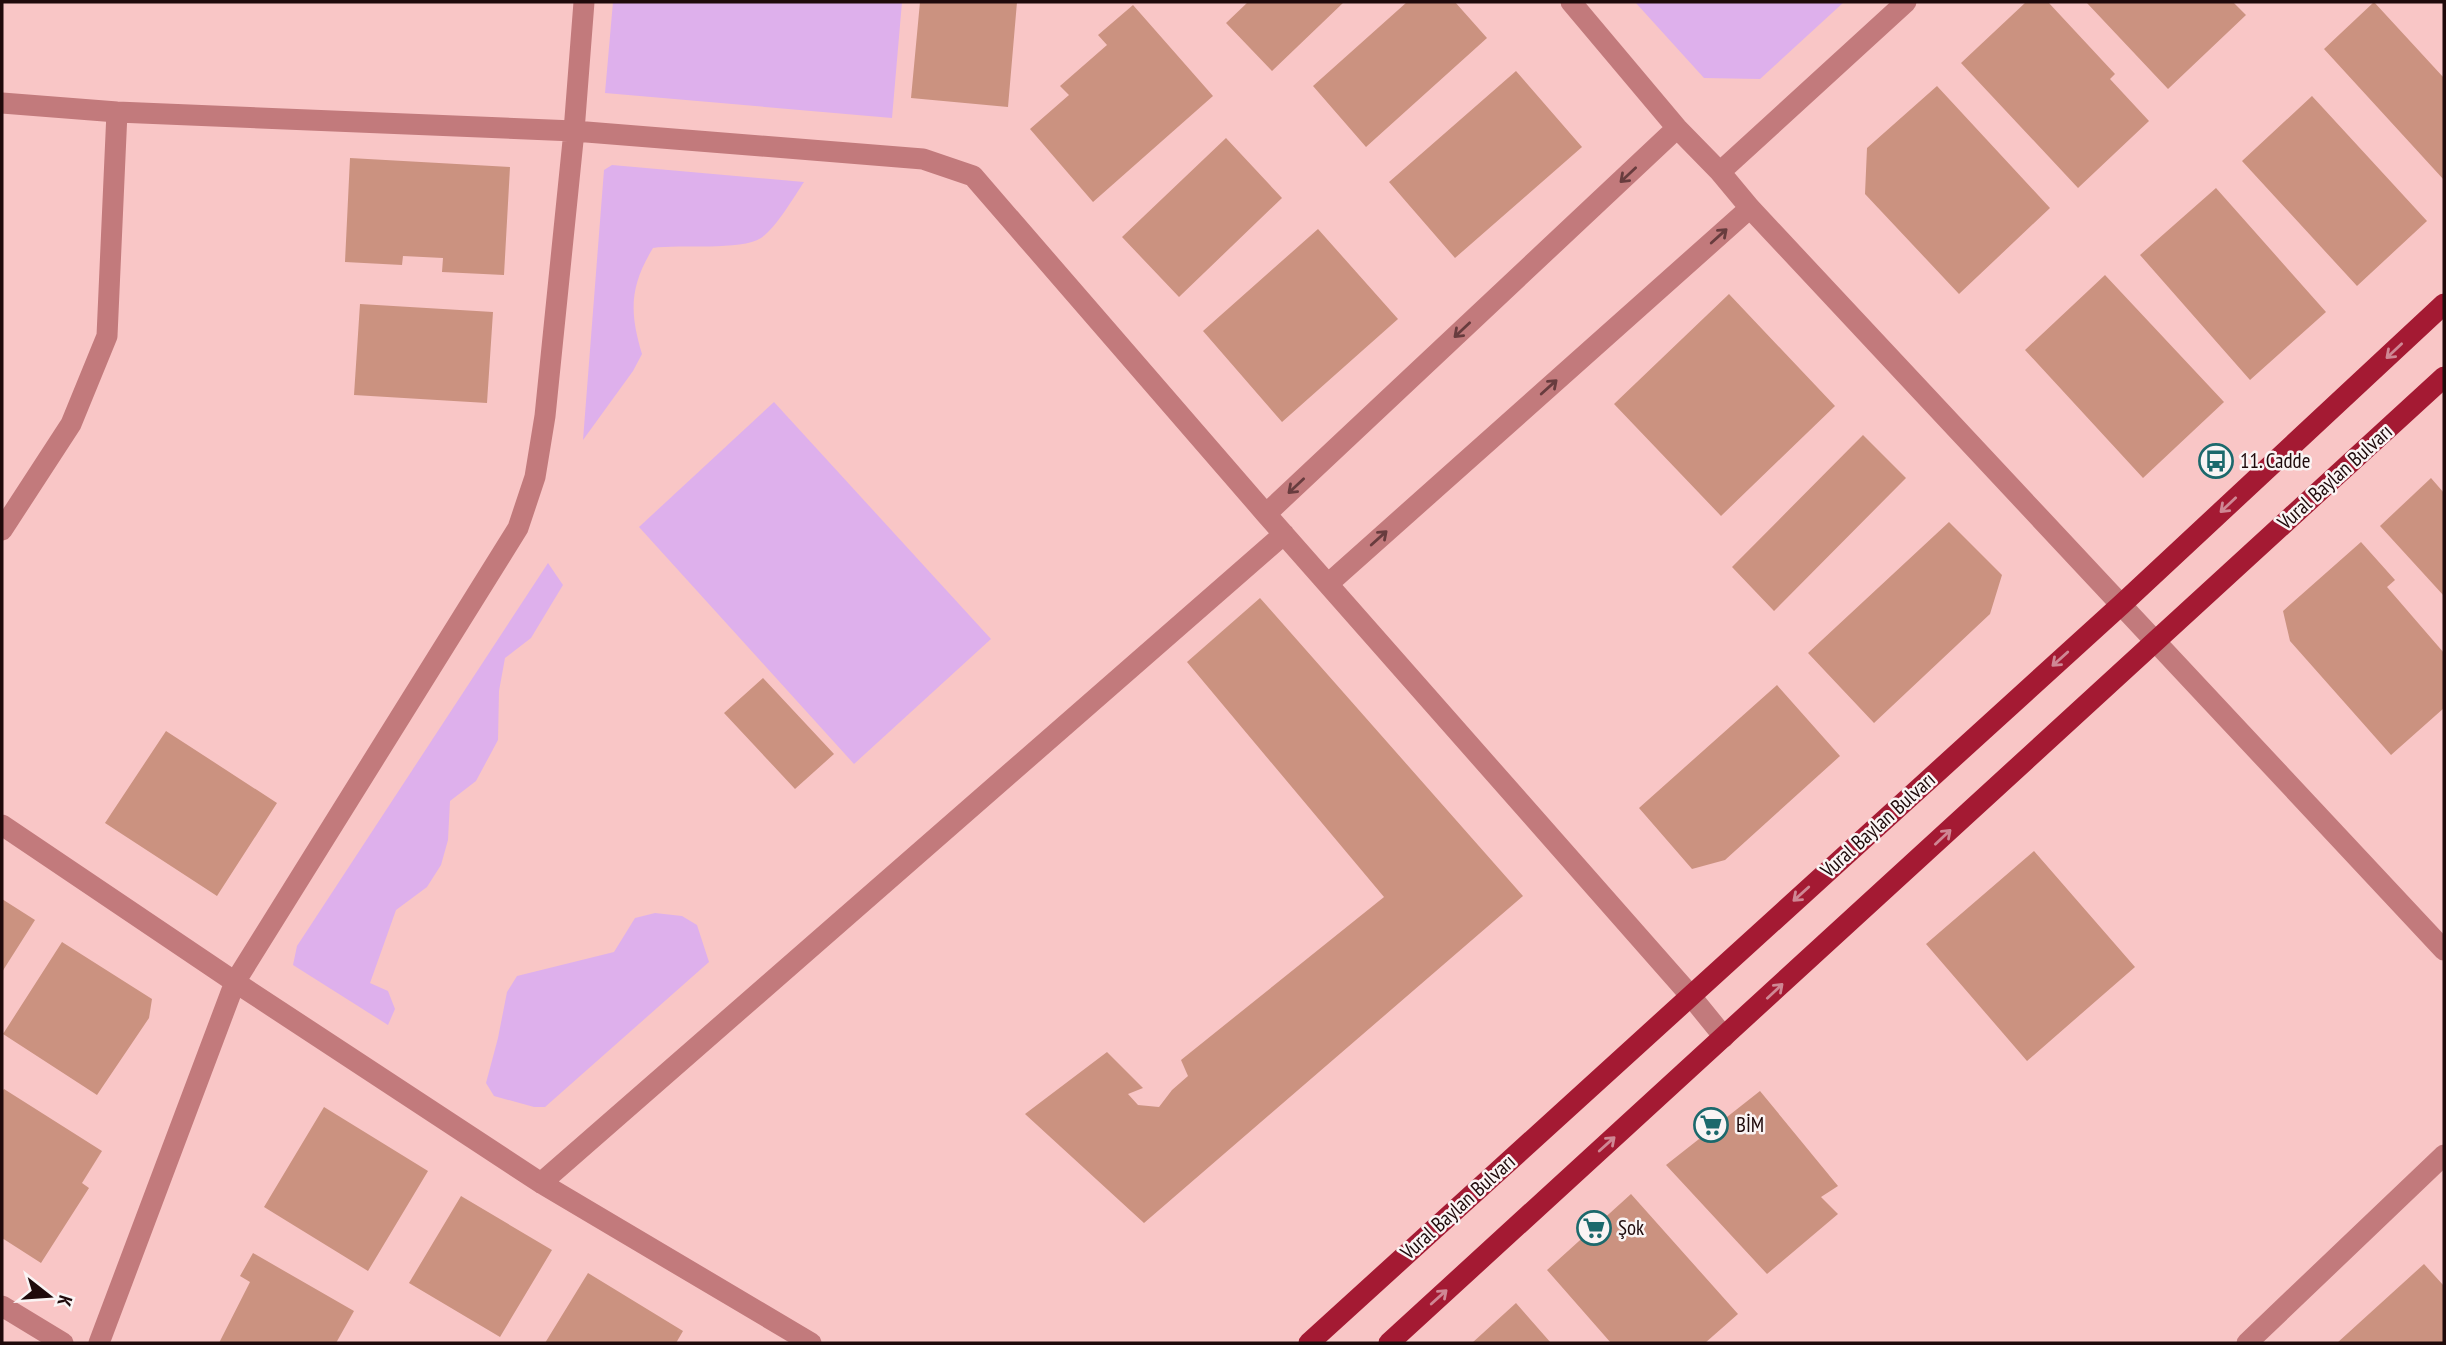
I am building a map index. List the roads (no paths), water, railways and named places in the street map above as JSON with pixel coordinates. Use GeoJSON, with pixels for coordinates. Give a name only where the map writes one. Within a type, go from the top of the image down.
{"type":"FeatureCollection","features":[{"type":"Feature","properties":{"kind":"main road","name":"Vural Baylan Bulvarı"},"geometry":{"type":"LineString","coordinates":[[1309,1343],[2122,604],[2444,304]]}},
{"type":"Feature","properties":{"kind":"main road","name":"Vural Baylan Bulvarı"},"geometry":{"type":"LineString","coordinates":[[1388,1343],[2444,377]]}},
{"type":"Feature","properties":{"kind":"street"},"geometry":{"type":"LineString","coordinates":[[99,1343],[235,982],[518,528],[535,477],[545,416],[574,131],[584,2]]}},
{"type":"Feature","properties":{"kind":"street"},"geometry":{"type":"LineString","coordinates":[[1571,2],[1750,208],[2444,950]]}},
{"type":"Feature","properties":{"kind":"street"},"geometry":{"type":"LineString","coordinates":[[1720,172],[1906,2]]}},
{"type":"Feature","properties":{"kind":"street"},"geometry":{"type":"LineString","coordinates":[[2,103],[117,112],[574,131],[923,159],[972,176],[1724,1037]]}},
{"type":"Feature","properties":{"kind":"street"},"geometry":{"type":"LineString","coordinates":[[2,530],[71,424],[107,336],[117,112]]}},
{"type":"Feature","properties":{"kind":"street"},"geometry":{"type":"LineString","coordinates":[[1266,514],[1678,128]]}},
{"type":"Feature","properties":{"kind":"street"},"geometry":{"type":"LineString","coordinates":[[1328,584],[1750,208]]}},
{"type":"Feature","properties":{"kind":"street"},"geometry":{"type":"LineString","coordinates":[[541,1183],[1284,534]]}},
{"type":"Feature","properties":{"kind":"street"},"geometry":{"type":"LineString","coordinates":[[2,825],[541,1183],[811,1343]]}},
{"type":"Feature","properties":{"kind":"street"},"geometry":{"type":"LineString","coordinates":[[2247,1343],[2444,1155]]}},
{"type":"Feature","properties":{"kind":"street"},"geometry":{"type":"LineString","coordinates":[[2,1306],[63,1343]]}},
{"type":"Feature","properties":{"kind":"place","name":"11. Cadde"},"geometry":{"type":"Point","coordinates":[2216,461]}},
{"type":"Feature","properties":{"kind":"place","name":"BİM"},"geometry":{"type":"Point","coordinates":[1711,1125]}},
{"type":"Feature","properties":{"kind":"place","name":"Şok"},"geometry":{"type":"Point","coordinates":[1594,1228]}}]}
